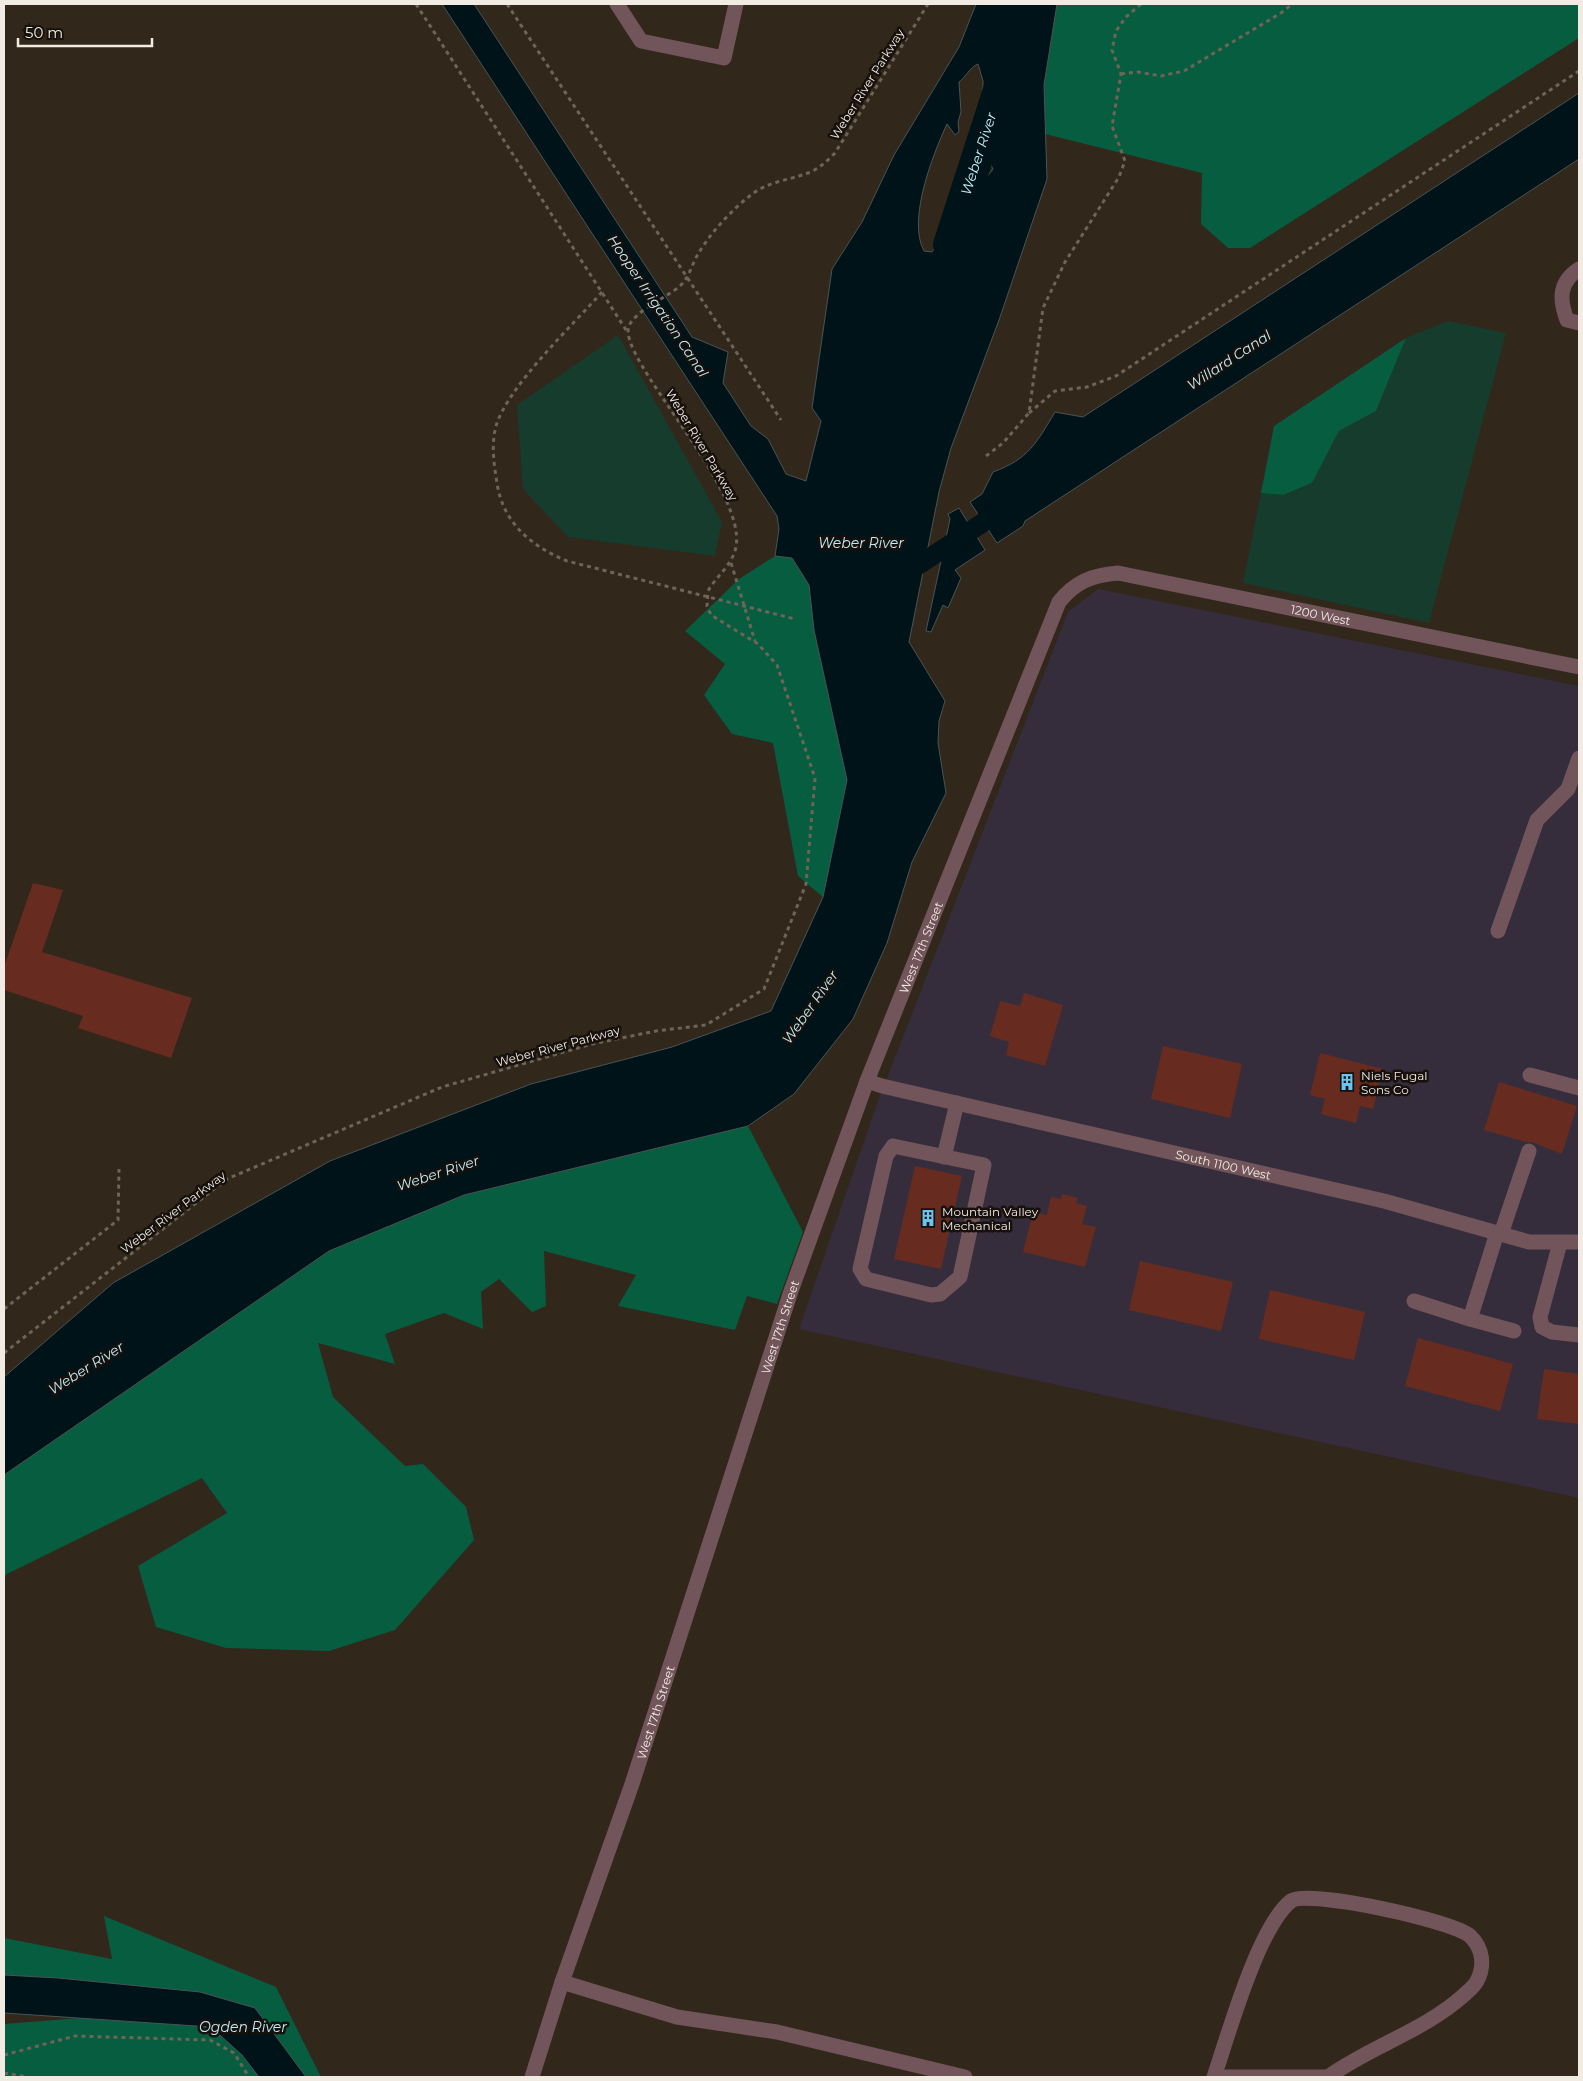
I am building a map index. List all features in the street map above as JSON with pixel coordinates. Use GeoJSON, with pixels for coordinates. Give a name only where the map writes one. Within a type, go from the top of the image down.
{"type":"FeatureCollection","features":[{"type":"Feature","properties":{"kind":"street"},"geometry":{"type":"LineString","coordinates":[[617,4],[641,41],[724,58],[736,4]]}},
{"type":"Feature","properties":{"kind":"street"},"geometry":{"type":"LineString","coordinates":[[1573,321],[1562,308],[1562,292],[1568,276],[1579,269]]}},
{"type":"Feature","properties":{"kind":"street","name":"1200 West"},"geometry":{"type":"LineString","coordinates":[[1067,593],[1074,586],[1094,576],[1118,573],[1579,667]]}},
{"type":"Feature","properties":{"kind":"street","name":"West 17th Street"},"geometry":{"type":"LineString","coordinates":[[532,2077],[562,1982],[632,1784],[791,1291],[867,1081],[955,865],[1052,616],[1067,593]]}},
{"type":"Feature","properties":{"kind":"street"},"geometry":{"type":"LineString","coordinates":[[1498,931],[1538,820],[1568,789],[1579,758]]}},
{"type":"Feature","properties":{"kind":"street"},"geometry":{"type":"LineString","coordinates":[[1530,1075],[1579,1088]]}},
{"type":"Feature","properties":{"kind":"street","name":"South 1100 West"},"geometry":{"type":"LineString","coordinates":[[867,1081],[1384,1201],[1529,1242],[1579,1242]]}},
{"type":"Feature","properties":{"kind":"street"},"geometry":{"type":"LineString","coordinates":[[944,1156],[957,1103]]}},
{"type":"Feature","properties":{"kind":"street"},"geometry":{"type":"LineString","coordinates":[[893,1146],[944,1156],[984,1164],[960,1276],[940,1294],[930,1295],[866,1279],[860,1269],[889,1149],[893,1146]]}},
{"type":"Feature","properties":{"kind":"street"},"geometry":{"type":"LineString","coordinates":[[1470,1318],[1529,1151]]}},
{"type":"Feature","properties":{"kind":"street"},"geometry":{"type":"LineString","coordinates":[[1560,1243],[1540,1317],[1542,1327],[1552,1332],[1579,1335]]}},
{"type":"Feature","properties":{"kind":"street"},"geometry":{"type":"LineString","coordinates":[[1414,1301],[1514,1331]]}},
{"type":"Feature","properties":{"kind":"street"},"geometry":{"type":"LineString","coordinates":[[1214,2077],[1234,2011],[1268,1933],[1285,1907],[1293,1899],[1308,1898],[1353,1902],[1450,1926],[1469,1935],[1478,1945],[1481,1955],[1481,1971],[1476,1983],[1458,2001],[1424,2024],[1344,2066],[1329,2077],[1226,2077]]}},
{"type":"Feature","properties":{"kind":"street"},"geometry":{"type":"LineString","coordinates":[[562,1982],[677,2017],[777,2032],[965,2077]]}},
{"type":"Feature","properties":{"kind":"path"},"geometry":{"type":"LineString","coordinates":[[416,4],[628,333]]}},
{"type":"Feature","properties":{"kind":"path"},"geometry":{"type":"LineString","coordinates":[[507,4],[781,420]]}},
{"type":"Feature","properties":{"kind":"path","name":"Weber River Parkway"},"geometry":{"type":"LineString","coordinates":[[4,1353],[227,1179],[442,1087],[592,1044],[656,1031],[706,1025],[764,989],[806,884],[816,790],[815,778],[781,672],[772,658],[755,642],[717,620],[709,612],[708,597],[711,586],[730,563],[736,545],[733,515],[683,426],[638,358],[628,333],[630,325],[636,317],[676,289],[686,278],[707,241],[731,213],[755,192],[777,181],[809,173],[824,164],[835,153],[928,4]]}},
{"type":"Feature","properties":{"kind":"path"},"geometry":{"type":"LineString","coordinates":[[1030,413],[1043,308],[1065,262],[1120,177],[1125,161],[1112,126],[1121,74],[1112,50],[1116,31],[1126,17],[1141,4]]}},
{"type":"Feature","properties":{"kind":"path"},"geometry":{"type":"LineString","coordinates":[[1121,74],[1138,72],[1161,76],[1184,71],[1281,13],[1292,4]]}},
{"type":"Feature","properties":{"kind":"path"},"geometry":{"type":"LineString","coordinates":[[986,456],[1003,444],[1030,413],[1055,391],[1087,387],[1116,376],[1579,71]]}},
{"type":"Feature","properties":{"kind":"path"},"geometry":{"type":"LineString","coordinates":[[602,292],[517,388],[506,404],[496,426],[493,447],[498,493],[509,518],[524,537],[543,551],[567,561],[794,619]]}},
{"type":"Feature","properties":{"kind":"path"},"geometry":{"type":"LineString","coordinates":[[730,563],[755,642]]}},
{"type":"Feature","properties":{"kind":"path"},"geometry":{"type":"LineString","coordinates":[[4,1309],[118,1220],[119,1169]]}},
{"type":"Feature","properties":{"kind":"path"},"geometry":{"type":"LineString","coordinates":[[4,2055],[75,2036],[210,2040],[234,2053],[249,2077]]}},
{"type":"Feature","properties":{"kind":"path"},"geometry":{"type":"LineString","coordinates":[[4,2073],[28,2077]]}},
{"type":"Feature","properties":{"kind":"shaded area"},"geometry":{"type":"Polygon","coordinates":[[[1098,589],[1579,686],[1579,1498],[799,1329],[877,1104],[1068,612],[1098,589]]]}},
{"type":"Feature","properties":{"kind":"green space"},"geometry":{"type":"Polygon","coordinates":[[[1057,4],[1579,4],[1579,38],[1250,248],[1228,248],[1201,224],[1202,173],[1045,134],[1044,85],[1057,4]]]}},
{"type":"Feature","properties":{"kind":"green space"},"geometry":{"type":"Polygon","coordinates":[[[1448,321],[1506,333],[1429,623],[1243,583],[1261,493],[1283,495],[1312,483],[1339,431],[1376,411],[1406,338],[1448,321]]]}},
{"type":"Feature","properties":{"kind":"green space"},"geometry":{"type":"Polygon","coordinates":[[[618,335],[722,522],[715,556],[568,537],[523,489],[517,405],[618,335]]]}},
{"type":"Feature","properties":{"kind":"green space"},"geometry":{"type":"Polygon","coordinates":[[[1406,338],[1376,411],[1339,431],[1312,483],[1283,495],[1261,493],[1274,426],[1406,338]]]}},
{"type":"Feature","properties":{"kind":"green space"},"geometry":{"type":"Polygon","coordinates":[[[775,556],[792,558],[809,585],[814,630],[847,780],[823,897],[798,876],[773,743],[732,734],[704,695],[725,664],[685,631],[739,579],[775,556]]]}},
{"type":"Feature","properties":{"kind":"green space"},"geometry":{"type":"Polygon","coordinates":[[[748,1126],[803,1232],[777,1304],[747,1296],[735,1330],[618,1306],[636,1275],[544,1251],[546,1306],[532,1312],[499,1279],[481,1292],[483,1329],[444,1313],[385,1334],[395,1364],[318,1343],[333,1397],[405,1466],[423,1464],[466,1507],[474,1540],[395,1630],[329,1651],[226,1648],[156,1627],[138,1566],[227,1513],[202,1478],[7,1574],[4,1578],[4,1475],[329,1251],[464,1195],[748,1126]]]}},
{"type":"Feature","properties":{"kind":"green space"},"geometry":{"type":"Polygon","coordinates":[[[104,1916],[276,1987],[321,2077],[306,2077],[255,2008],[200,1992],[58,1978],[4,1975],[4,1938],[112,1959],[104,1916]]]}},
{"type":"Feature","properties":{"kind":"green space"},"geometry":{"type":"Polygon","coordinates":[[[81,2018],[211,2027],[242,2055],[259,2077],[4,2077],[4,2024],[81,2018]]]}},
{"type":"Feature","properties":{"kind":"water","name":"Weber River"},"geometry":{"type":"Polygon","coordinates":[[[442,4],[474,4],[692,337],[728,352],[723,383],[751,426],[768,439],[786,474],[806,481],[821,421],[812,408],[832,269],[862,222],[894,155],[959,47],[976,4],[1057,4],[1044,85],[1047,179],[999,320],[951,448],[939,492],[909,642],[945,701],[939,721],[938,743],[946,793],[912,862],[887,943],[853,1019],[794,1094],[748,1126],[464,1195],[329,1251],[4,1475],[4,1377],[113,1283],[330,1161],[531,1084],[672,1047],[771,1011],[823,897],[847,780],[814,630],[809,585],[792,558],[775,556],[779,529],[777,516],[442,4]],[[978,64],[959,82],[961,112],[958,122],[959,132],[955,135],[947,124],[929,169],[920,205],[918,222],[924,251],[932,252],[937,244],[940,230],[956,207],[975,193],[993,169],[983,150],[989,130],[983,102],[983,81],[978,64]]]}},
{"type":"Feature","properties":{"kind":"water"},"geometry":{"type":"Polygon","coordinates":[[[1579,93],[1579,159],[1025,521],[1023,526],[997,543],[970,502],[982,494],[993,472],[1015,461],[1031,448],[1055,412],[1083,417],[1579,93]]]}},
{"type":"Feature","properties":{"kind":"water"},"geometry":{"type":"Polygon","coordinates":[[[959,508],[985,550],[955,570],[961,578],[948,608],[943,605],[931,632],[926,631],[950,519],[948,514],[959,508]]]}},
{"type":"Feature","properties":{"kind":"water","name":"Ogden River"},"geometry":{"type":"Polygon","coordinates":[[[4,1975],[58,1978],[200,1992],[255,2008],[306,2077],[259,2077],[242,2055],[211,2027],[4,2013],[4,1975]]]}},
{"type":"Feature","properties":{"kind":"building"},"geometry":{"type":"Polygon","coordinates":[[[33,883],[63,890],[42,952],[192,998],[171,1058],[78,1028],[83,1016],[4,990],[4,967],[33,883]]]}},
{"type":"Feature","properties":{"kind":"building"},"geometry":{"type":"Polygon","coordinates":[[[1024,993],[1063,1005],[1045,1066],[1006,1055],[1009,1042],[990,1036],[1000,1001],[1020,1006],[1024,993]]]}},
{"type":"Feature","properties":{"kind":"building"},"geometry":{"type":"Polygon","coordinates":[[[1163,1046],[1242,1064],[1230,1118],[1151,1099],[1163,1046]]]}},
{"type":"Feature","properties":{"kind":"building","name":"Niels Fugal Sons Co"},"geometry":{"type":"Polygon","coordinates":[[[1320,1053],[1383,1069],[1373,1109],[1360,1106],[1356,1123],[1321,1114],[1325,1099],[1310,1095],[1320,1053]]]}},
{"type":"Feature","properties":{"kind":"building"},"geometry":{"type":"Polygon","coordinates":[[[1499,1082],[1577,1106],[1562,1154],[1532,1142],[1484,1130],[1499,1082]]]}},
{"type":"Feature","properties":{"kind":"building","name":"Mountain Valley Mechanical"},"geometry":{"type":"Polygon","coordinates":[[[915,1166],[962,1176],[941,1269],[894,1259],[915,1166]]]}},
{"type":"Feature","properties":{"kind":"building"},"geometry":{"type":"Polygon","coordinates":[[[1062,1194],[1078,1198],[1076,1203],[1087,1206],[1082,1224],[1096,1227],[1085,1267],[1023,1252],[1033,1212],[1047,1215],[1051,1197],[1061,1199],[1062,1194]]]}},
{"type":"Feature","properties":{"kind":"building"},"geometry":{"type":"Polygon","coordinates":[[[1140,1261],[1233,1282],[1221,1331],[1129,1310],[1140,1261]]]}},
{"type":"Feature","properties":{"kind":"building"},"geometry":{"type":"Polygon","coordinates":[[[1270,1290],[1365,1312],[1354,1360],[1259,1339],[1270,1290]]]}},
{"type":"Feature","properties":{"kind":"building"},"geometry":{"type":"Polygon","coordinates":[[[1418,1338],[1513,1364],[1500,1411],[1405,1386],[1418,1338]]]}},
{"type":"Feature","properties":{"kind":"building"},"geometry":{"type":"Polygon","coordinates":[[[1544,1369],[1579,1374],[1579,1424],[1537,1419],[1544,1369]]]}},
{"type":"Feature","properties":{"kind":"waterway","name":"Weber River"},"geometry":{"type":"LineString","coordinates":[[949,245],[1027,4]]}},
{"type":"Feature","properties":{"kind":"waterway","name":"Willard Canal"},"geometry":{"type":"LineString","coordinates":[[905,574],[1005,508]]}},
{"type":"Feature","properties":{"kind":"place","name":"Niels Fugal Sons Co"},"geometry":{"type":"Point","coordinates":[1347,1082]}},
{"type":"Feature","properties":{"kind":"place","name":"Mountain Valley Mechanical"},"geometry":{"type":"Point","coordinates":[928,1218]}},
{"type":"Feature","properties":{"kind":"water label","name":"Hooper Irrigation Canal"},"geometry":{"type":"Point","coordinates":[658,306]}}]}
